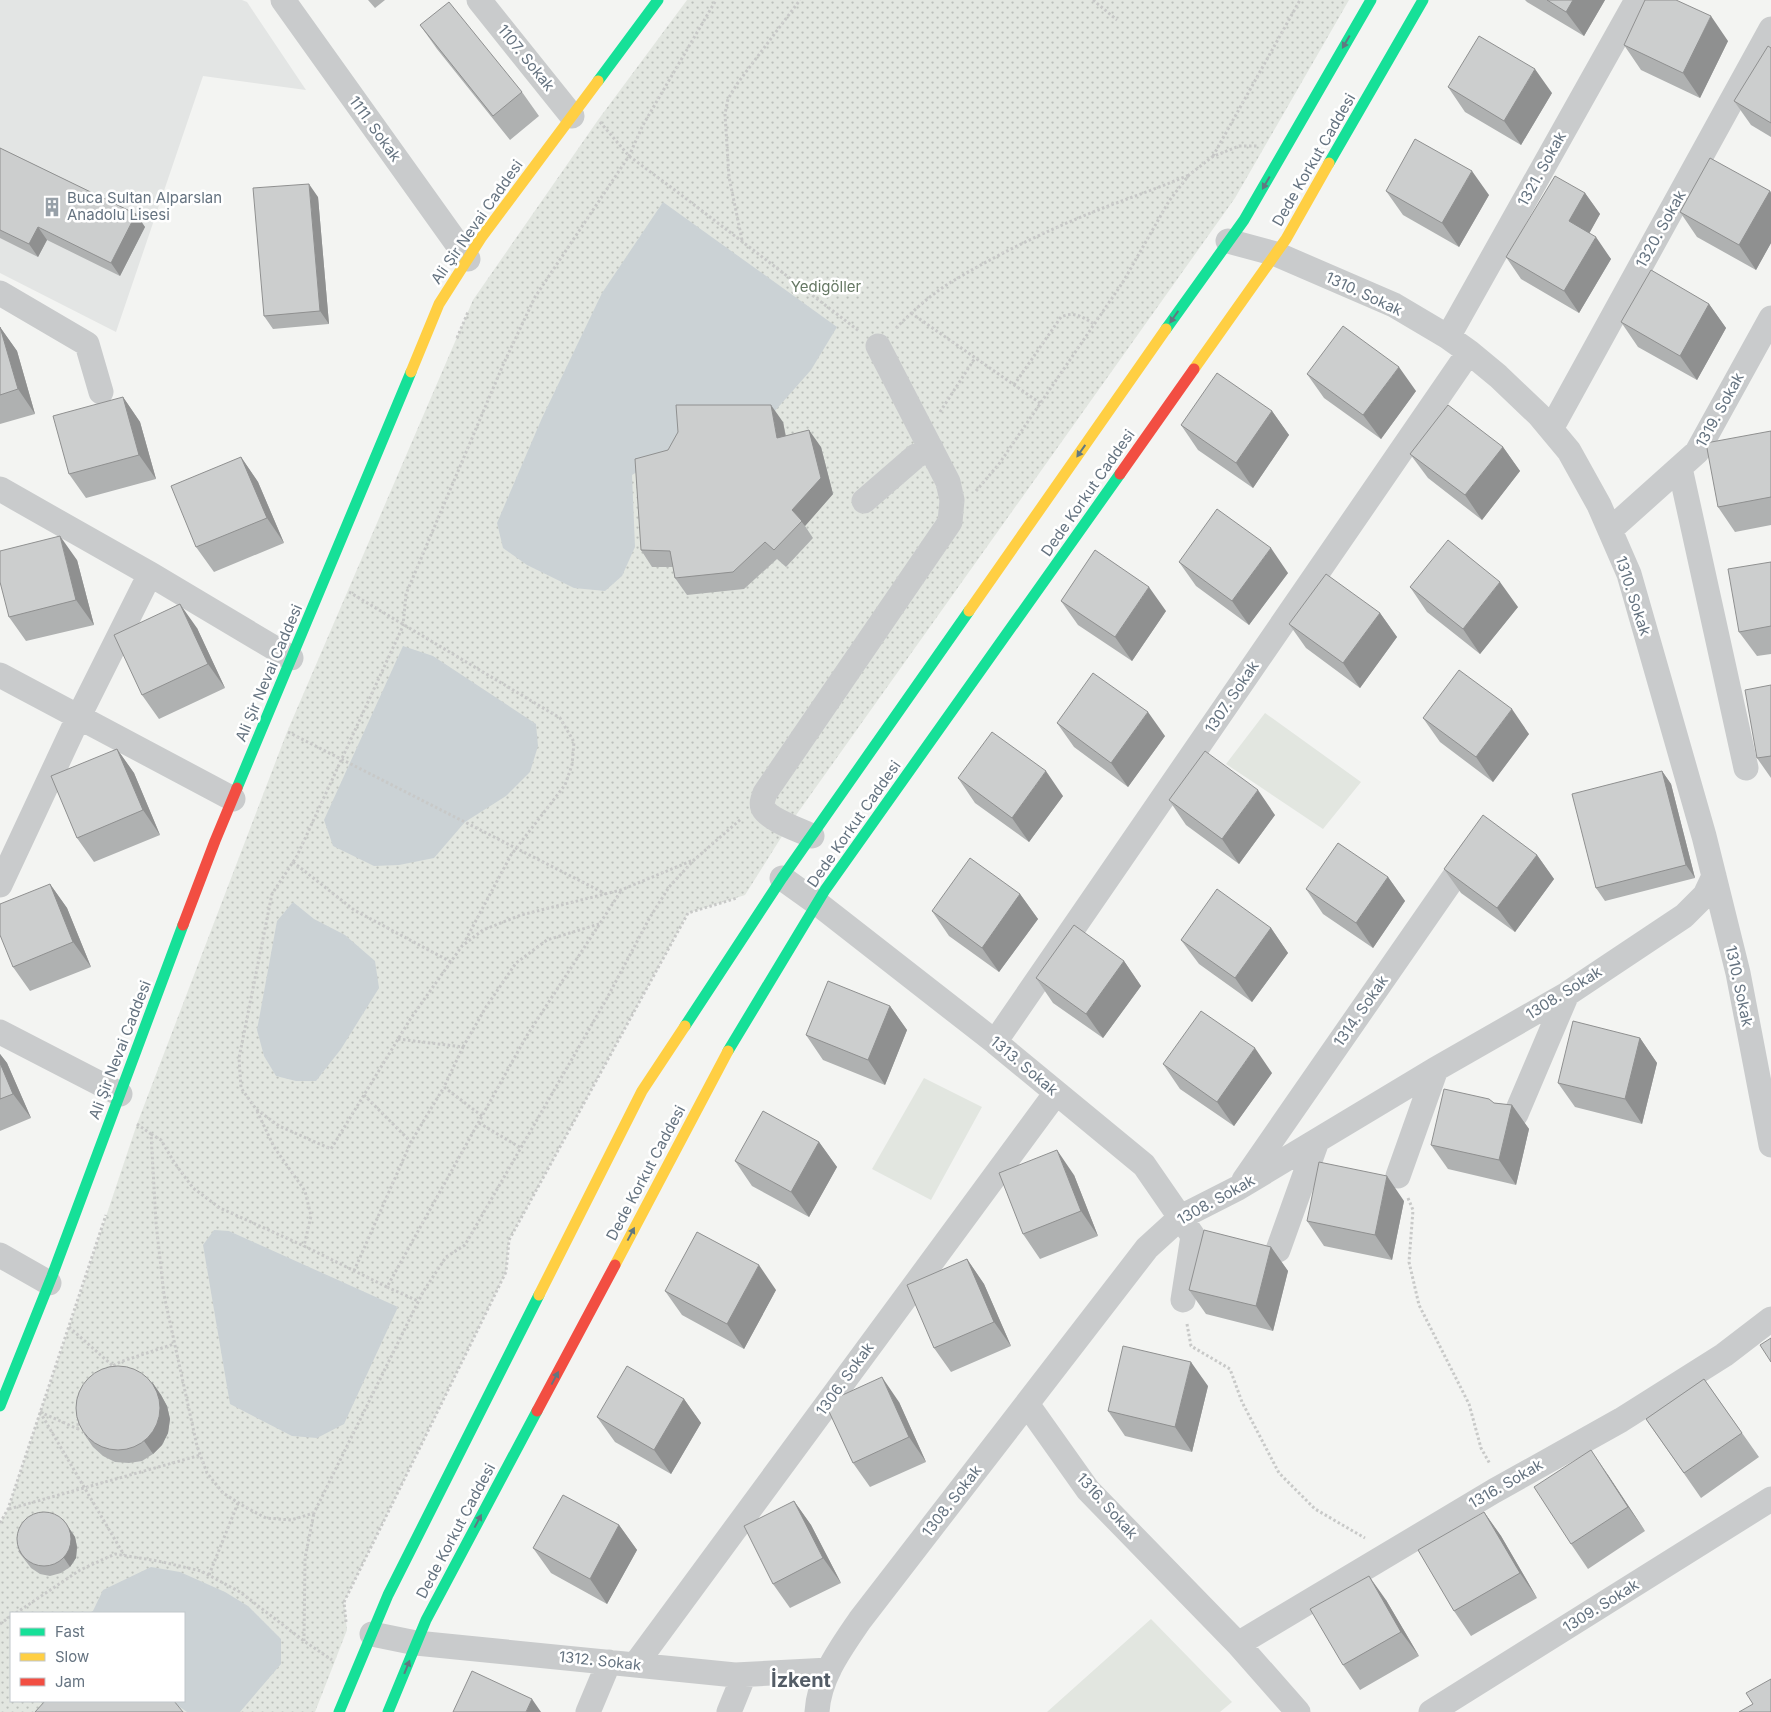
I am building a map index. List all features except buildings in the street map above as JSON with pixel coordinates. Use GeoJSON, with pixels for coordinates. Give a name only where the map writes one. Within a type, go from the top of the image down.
{"type":"FeatureCollection","features":[{"type":"Feature","properties":{"kind":"main road","name":"Ali Şir Nevai Caddesi"},"geometry":{"type":"LineString","coordinates":[[0,1406],[49,1283],[215,841],[439,304],[482,238],[582,122],[658,0]]}},
{"type":"Feature","properties":{"kind":"main road","name":"Dede Korkut Caddesi"},"geometry":{"type":"LineString","coordinates":[[339,1712],[388,1595],[642,1091],[782,878],[1244,220],[1370,0]]}},
{"type":"Feature","properties":{"kind":"main road","name":"Dede Korkut Caddesi"},"geometry":{"type":"LineString","coordinates":[[388,1712],[426,1620],[728,1051],[817,902],[1276,254],[1423,0]]}},
{"type":"Feature","properties":{"kind":"street","name":"1111. Sokak"},"geometry":{"type":"LineString","coordinates":[[283,0],[468,259]]}},
{"type":"Feature","properties":{"kind":"street","name":"1107. Sokak"},"geometry":{"type":"LineString","coordinates":[[479,0],[582,122]]}},
{"type":"Feature","properties":{"kind":"street","name":"1321. Sokak"},"geometry":{"type":"LineString","coordinates":[[1448,337],[1636,0]]}},
{"type":"Feature","properties":{"kind":"street","name":"1320. Sokak"},"geometry":{"type":"LineString","coordinates":[[1551,430],[1771,29]]}},
{"type":"Feature","properties":{"kind":"street","name":"1310. Sokak"},"geometry":{"type":"LineString","coordinates":[[1228,241],[1276,254],[1394,305],[1448,337],[1498,376],[1539,415],[1569,452],[1599,505],[1629,574],[1714,876],[1738,973],[1771,1145]]}},
{"type":"Feature","properties":{"kind":"street"},"geometry":{"type":"LineString","coordinates":[[0,293],[87,344],[101,392]]}},
{"type":"Feature","properties":{"kind":"street","name":"1319. Sokak"},"geometry":{"type":"LineString","coordinates":[[1610,530],[1697,452],[1771,318]]}},
{"type":"Feature","properties":{"kind":"street"},"geometry":{"type":"LineString","coordinates":[[812,836],[774,818],[763,808],[762,801],[765,793],[950,522],[952,500],[948,482],[878,346]]}},
{"type":"Feature","properties":{"kind":"street","name":"1307. Sokak"},"geometry":{"type":"LineString","coordinates":[[994,1042],[1469,352]]}},
{"type":"Feature","properties":{"kind":"street"},"geometry":{"type":"LineString","coordinates":[[864,501],[916,456],[928,442]]}},
{"type":"Feature","properties":{"kind":"street"},"geometry":{"type":"LineString","coordinates":[[1680,468],[1746,768]]}},
{"type":"Feature","properties":{"kind":"street"},"geometry":{"type":"LineString","coordinates":[[0,490],[150,574],[291,658]]}},
{"type":"Feature","properties":{"kind":"street"},"geometry":{"type":"LineString","coordinates":[[0,885],[79,716],[150,574]]}},
{"type":"Feature","properties":{"kind":"street"},"geometry":{"type":"LineString","coordinates":[[0,675],[233,799]]}},
{"type":"Feature","properties":{"kind":"street","name":"1314. Sokak"},"geometry":{"type":"LineString","coordinates":[[1238,1188],[1484,834]]}},
{"type":"Feature","properties":{"kind":"street","name":"1308. Sokak"},"geometry":{"type":"LineString","coordinates":[[817,1712],[818,1699],[832,1662],[860,1620],[1147,1248],[1181,1217],[1238,1188],[1436,1069],[1567,994],[1684,916],[1705,895],[1714,876]]}},
{"type":"Feature","properties":{"kind":"street","name":"1313. Sokak"},"geometry":{"type":"LineString","coordinates":[[782,878],[817,902],[994,1042],[1144,1165],[1193,1236],[1183,1300]]}},
{"type":"Feature","properties":{"kind":"street"},"geometry":{"type":"LineString","coordinates":[[1516,1114],[1567,994]]}},
{"type":"Feature","properties":{"kind":"street"},"geometry":{"type":"LineString","coordinates":[[0,1032],[120,1094]]}},
{"type":"Feature","properties":{"kind":"street"},"geometry":{"type":"LineString","coordinates":[[1398,1176],[1436,1069]]}},
{"type":"Feature","properties":{"kind":"street","name":"1306. Sokak"},"geometry":{"type":"LineString","coordinates":[[635,1665],[1056,1093]]}},
{"type":"Feature","properties":{"kind":"street"},"geometry":{"type":"LineString","coordinates":[[1278,1250],[1317,1141]]}},
{"type":"Feature","properties":{"kind":"street"},"geometry":{"type":"LineString","coordinates":[[0,1255],[49,1283]]}},
{"type":"Feature","properties":{"kind":"street","name":"1316. Sokak"},"geometry":{"type":"LineString","coordinates":[[1238,1644],[1392,1551],[1629,1415],[1724,1355],[1771,1319]]}},
{"type":"Feature","properties":{"kind":"street","name":"1316. Sokak"},"geometry":{"type":"LineString","coordinates":[[1027,1404],[1088,1490],[1238,1644],[1298,1712]]}},
{"type":"Feature","properties":{"kind":"street","name":"1309. Sokak"},"geometry":{"type":"LineString","coordinates":[[1431,1712],[1771,1499]]}},
{"type":"Feature","properties":{"kind":"street","name":"1312. Sokak"},"geometry":{"type":"LineString","coordinates":[[372,1634],[416,1643],[744,1675],[829,1670]]}},
{"type":"Feature","properties":{"kind":"street"},"geometry":{"type":"LineString","coordinates":[[588,1712],[609,1662]]}},
{"type":"Feature","properties":{"kind":"street"},"geometry":{"type":"LineString","coordinates":[[729,1712],[744,1675]]}},
{"type":"Feature","properties":{"kind":"path"},"geometry":{"type":"LineString","coordinates":[[304,1246],[311,1216],[305,1191],[274,1147],[256,1109],[241,1088],[239,1058],[272,894],[293,862],[403,626],[406,594],[503,365],[535,297],[629,156],[643,125],[716,0]]}},
{"type":"Feature","properties":{"kind":"path"},"geometry":{"type":"LineString","coordinates":[[742,240],[729,177],[725,114],[728,99],[800,0]]}},
{"type":"Feature","properties":{"kind":"path"},"geometry":{"type":"LineString","coordinates":[[1093,0],[1117,20]]}},
{"type":"Feature","properties":{"kind":"path"},"geometry":{"type":"LineString","coordinates":[[1212,157],[1300,0]]}},
{"type":"Feature","properties":{"kind":"path"},"geometry":{"type":"LineString","coordinates":[[582,122],[598,120],[629,156],[742,240],[878,346],[911,313],[947,284],[1018,246],[1102,209],[1188,175],[1212,157],[1239,146],[1264,146]]}},
{"type":"Feature","properties":{"kind":"path"},"geometry":{"type":"LineString","coordinates":[[950,522],[999,464],[1123,282],[1169,201],[1188,175]]}},
{"type":"Feature","properties":{"kind":"path"},"geometry":{"type":"LineString","coordinates":[[454,345],[469,309]]}},
{"type":"Feature","properties":{"kind":"path"},"geometry":{"type":"LineString","coordinates":[[911,313],[1040,404]]}},
{"type":"Feature","properties":{"kind":"path"},"geometry":{"type":"LineString","coordinates":[[1014,385],[1061,317],[1068,314],[1076,314],[1094,324]]}},
{"type":"Feature","properties":{"kind":"path"},"geometry":{"type":"LineString","coordinates":[[928,442],[975,358]]}},
{"type":"Feature","properties":{"kind":"path"},"geometry":{"type":"LineString","coordinates":[[256,1109],[279,1126],[331,1150],[398,1039],[462,946],[511,855],[565,785],[572,764],[574,742],[560,718],[403,626],[348,591],[344,600]]}},
{"type":"Feature","properties":{"kind":"path"},"geometry":{"type":"LineString","coordinates":[[291,723],[287,732],[606,894]]}},
{"type":"Feature","properties":{"kind":"path"},"geometry":{"type":"LineString","coordinates":[[304,1641],[305,1558],[314,1513],[418,1301],[446,1257],[466,1245],[606,1000],[649,918],[670,887],[694,860],[762,801]]}},
{"type":"Feature","properties":{"kind":"path"},"geometry":{"type":"LineString","coordinates":[[462,946],[483,930],[521,914],[621,890],[694,860]]}},
{"type":"Feature","properties":{"kind":"path"},"geometry":{"type":"LineString","coordinates":[[293,862],[354,910],[451,962]]}},
{"type":"Feature","properties":{"kind":"path"},"geometry":{"type":"LineString","coordinates":[[388,1287],[526,1037],[621,890]]}},
{"type":"Feature","properties":{"kind":"path"},"geometry":{"type":"LineString","coordinates":[[347,1630],[344,1602],[506,1272],[509,1240],[688,913],[745,895]]}},
{"type":"Feature","properties":{"kind":"path"},"geometry":{"type":"LineString","coordinates":[[354,1271],[411,1142],[444,1087],[463,1047],[486,1007],[516,962],[547,940],[600,924]]}},
{"type":"Feature","properties":{"kind":"path"},"geometry":{"type":"LineString","coordinates":[[398,1039],[463,1047]]}},
{"type":"Feature","properties":{"kind":"path"},"geometry":{"type":"LineString","coordinates":[[444,1087],[482,1116]]}},
{"type":"Feature","properties":{"kind":"path"},"geometry":{"type":"LineString","coordinates":[[364,1095],[411,1142]]}},
{"type":"Feature","properties":{"kind":"path"},"geometry":{"type":"LineString","coordinates":[[134,1133],[140,1115]]}},
{"type":"Feature","properties":{"kind":"path"},"geometry":{"type":"LineString","coordinates":[[478,1122],[521,1148]]}},
{"type":"Feature","properties":{"kind":"path"},"geometry":{"type":"LineString","coordinates":[[137,1124],[161,1140],[193,1188],[220,1208],[418,1301]]}},
{"type":"Feature","properties":{"kind":"path"},"geometry":{"type":"LineString","coordinates":[[151,1134],[156,1223],[164,1295],[174,1344],[207,1473],[222,1493],[266,1518],[291,1520],[314,1513]]}},
{"type":"Feature","properties":{"kind":"path"},"geometry":{"type":"LineString","coordinates":[[1398,1176],[1413,1210],[1409,1262],[1419,1305],[1469,1404],[1481,1448],[1503,1486]]}},
{"type":"Feature","properties":{"kind":"path"},"geometry":{"type":"LineString","coordinates":[[0,1523],[8,1509],[109,1207]]}},
{"type":"Feature","properties":{"kind":"path"},"geometry":{"type":"LineString","coordinates":[[1183,1300],[1191,1346],[1230,1369],[1242,1402],[1279,1473],[1315,1509],[1358,1535],[1392,1551]]}},
{"type":"Feature","properties":{"kind":"path"},"geometry":{"type":"LineString","coordinates":[[69,1327],[113,1366]]}},
{"type":"Feature","properties":{"kind":"path"},"geometry":{"type":"LineString","coordinates":[[105,1370],[174,1344]]}},
{"type":"Feature","properties":{"kind":"path"},"geometry":{"type":"LineString","coordinates":[[40,1412],[78,1429],[79,1412]]}},
{"type":"Feature","properties":{"kind":"path"},"geometry":{"type":"LineString","coordinates":[[40,1412],[125,1556]]}},
{"type":"Feature","properties":{"kind":"path"},"geometry":{"type":"LineString","coordinates":[[8,1509],[84,1486],[201,1455]]}},
{"type":"Feature","properties":{"kind":"path"},"geometry":{"type":"LineString","coordinates":[[209,1576],[238,1503]]}},
{"type":"Feature","properties":{"kind":"path"},"geometry":{"type":"LineString","coordinates":[[17,1612],[80,1570],[115,1554],[158,1560],[201,1571],[240,1592],[335,1662]]}},
{"type":"Feature","properties":{"kind":"shaded area"},"geometry":{"type":"Polygon","coordinates":[[[0,0],[242,0],[247,2],[306,90],[203,76],[116,332],[0,273],[0,0]]]}},
{"type":"Feature","properties":{"kind":"shaded area"},"geometry":{"type":"Polygon","coordinates":[[[663,202],[837,327],[811,370],[774,412],[675,460],[645,467],[632,475],[635,547],[622,576],[605,591],[574,588],[527,565],[503,548],[497,523],[542,418],[602,293],[663,202]]]}},
{"type":"Feature","properties":{"kind":"shaded area"},"geometry":{"type":"Polygon","coordinates":[[[403,646],[433,656],[536,724],[538,746],[530,772],[506,796],[465,822],[434,858],[399,865],[374,866],[333,846],[324,820],[403,646]]]}},
{"type":"Feature","properties":{"kind":"shaded area"},"geometry":{"type":"Polygon","coordinates":[[[293,902],[314,919],[345,935],[375,961],[379,988],[341,1049],[316,1081],[296,1081],[276,1076],[264,1056],[257,1030],[277,921],[293,902]]]}},
{"type":"Feature","properties":{"kind":"shaded area"},"geometry":{"type":"Polygon","coordinates":[[[214,1230],[229,1231],[398,1307],[344,1424],[317,1438],[292,1436],[230,1404],[203,1245],[214,1230]]]}},
{"type":"Feature","properties":{"kind":"shaded area"},"geometry":{"type":"Polygon","coordinates":[[[151,1567],[180,1572],[225,1592],[248,1606],[281,1639],[281,1664],[240,1712],[187,1712],[172,1702],[185,1702],[185,1612],[92,1612],[103,1590],[151,1567]]]}},
{"type":"Feature","properties":{"kind":"green space","name":"Yedigöller"},"geometry":{"type":"Polygon","coordinates":[[[687,0],[1349,0],[1235,198],[789,825],[745,895],[688,913],[509,1240],[506,1272],[344,1602],[347,1630],[315,1712],[0,1712],[0,1523],[8,1509],[137,1124],[287,732],[473,300],[598,120],[687,0]]]}},
{"type":"Feature","properties":{"kind":"green space"},"geometry":{"type":"Polygon","coordinates":[[[1265,713],[1361,782],[1323,829],[1226,764],[1265,713]]]}},
{"type":"Feature","properties":{"kind":"green space"},"geometry":{"type":"Polygon","coordinates":[[[924,1078],[982,1107],[931,1200],[872,1169],[924,1078]]]}},
{"type":"Feature","properties":{"kind":"green space"},"geometry":{"type":"Polygon","coordinates":[[[1151,1619],[1232,1702],[1220,1712],[1047,1712],[1151,1619]]]}},
{"type":"Feature","properties":{"kind":"traffic: fast"},"geometry":{"type":"LineString","coordinates":[[598,81],[658,0]]}},
{"type":"Feature","properties":{"kind":"traffic: fast"},"geometry":{"type":"LineString","coordinates":[[1166,329],[1244,220],[1371,0]]}},
{"type":"Feature","properties":{"kind":"traffic: fast"},"geometry":{"type":"LineString","coordinates":[[1329,163],[1423,0]]}},
{"type":"Feature","properties":{"kind":"traffic: fast"},"geometry":{"type":"LineString","coordinates":[[237,788],[411,372]]}},
{"type":"Feature","properties":{"kind":"traffic: fast"},"geometry":{"type":"LineString","coordinates":[[728,1051],[825,890],[1120,474]]}},
{"type":"Feature","properties":{"kind":"traffic: fast"},"geometry":{"type":"LineString","coordinates":[[685,1026],[782,878],[969,611]]}},
{"type":"Feature","properties":{"kind":"traffic: fast"},"geometry":{"type":"LineString","coordinates":[[0,1406],[52,1276],[183,925]]}},
{"type":"Feature","properties":{"kind":"traffic: fast"},"geometry":{"type":"LineString","coordinates":[[339,1712],[388,1595],[539,1295]]}},
{"type":"Feature","properties":{"kind":"traffic: fast"},"geometry":{"type":"LineString","coordinates":[[388,1712],[426,1620],[537,1411]]}},
{"type":"Feature","properties":{"kind":"traffic: slow"},"geometry":{"type":"LineString","coordinates":[[411,372],[439,304],[481,238],[598,81]]}},
{"type":"Feature","properties":{"kind":"traffic: slow"},"geometry":{"type":"LineString","coordinates":[[1194,369],[1286,239],[1329,163]]}},
{"type":"Feature","properties":{"kind":"traffic: slow"},"geometry":{"type":"LineString","coordinates":[[969,611],[1166,329]]}},
{"type":"Feature","properties":{"kind":"traffic: slow"},"geometry":{"type":"LineString","coordinates":[[539,1295],[642,1091],[685,1026]]}},
{"type":"Feature","properties":{"kind":"traffic: slow"},"geometry":{"type":"LineString","coordinates":[[615,1265],[728,1051]]}},
{"type":"Feature","properties":{"kind":"traffic: jam"},"geometry":{"type":"LineString","coordinates":[[1120,474],[1194,369]]}},
{"type":"Feature","properties":{"kind":"traffic: jam"},"geometry":{"type":"LineString","coordinates":[[183,925],[237,788]]}},
{"type":"Feature","properties":{"kind":"traffic: jam"},"geometry":{"type":"LineString","coordinates":[[537,1411],[615,1265]]}},
{"type":"Feature","properties":{"kind":"place","name":"Buca Sultan Alparslan Anadolu Lisesi"},"geometry":{"type":"Point","coordinates":[52,207]}},
{"type":"Feature","properties":{"kind":"district","name":"İzkent"},"geometry":{"type":"Point","coordinates":[801,1680]}}]}
